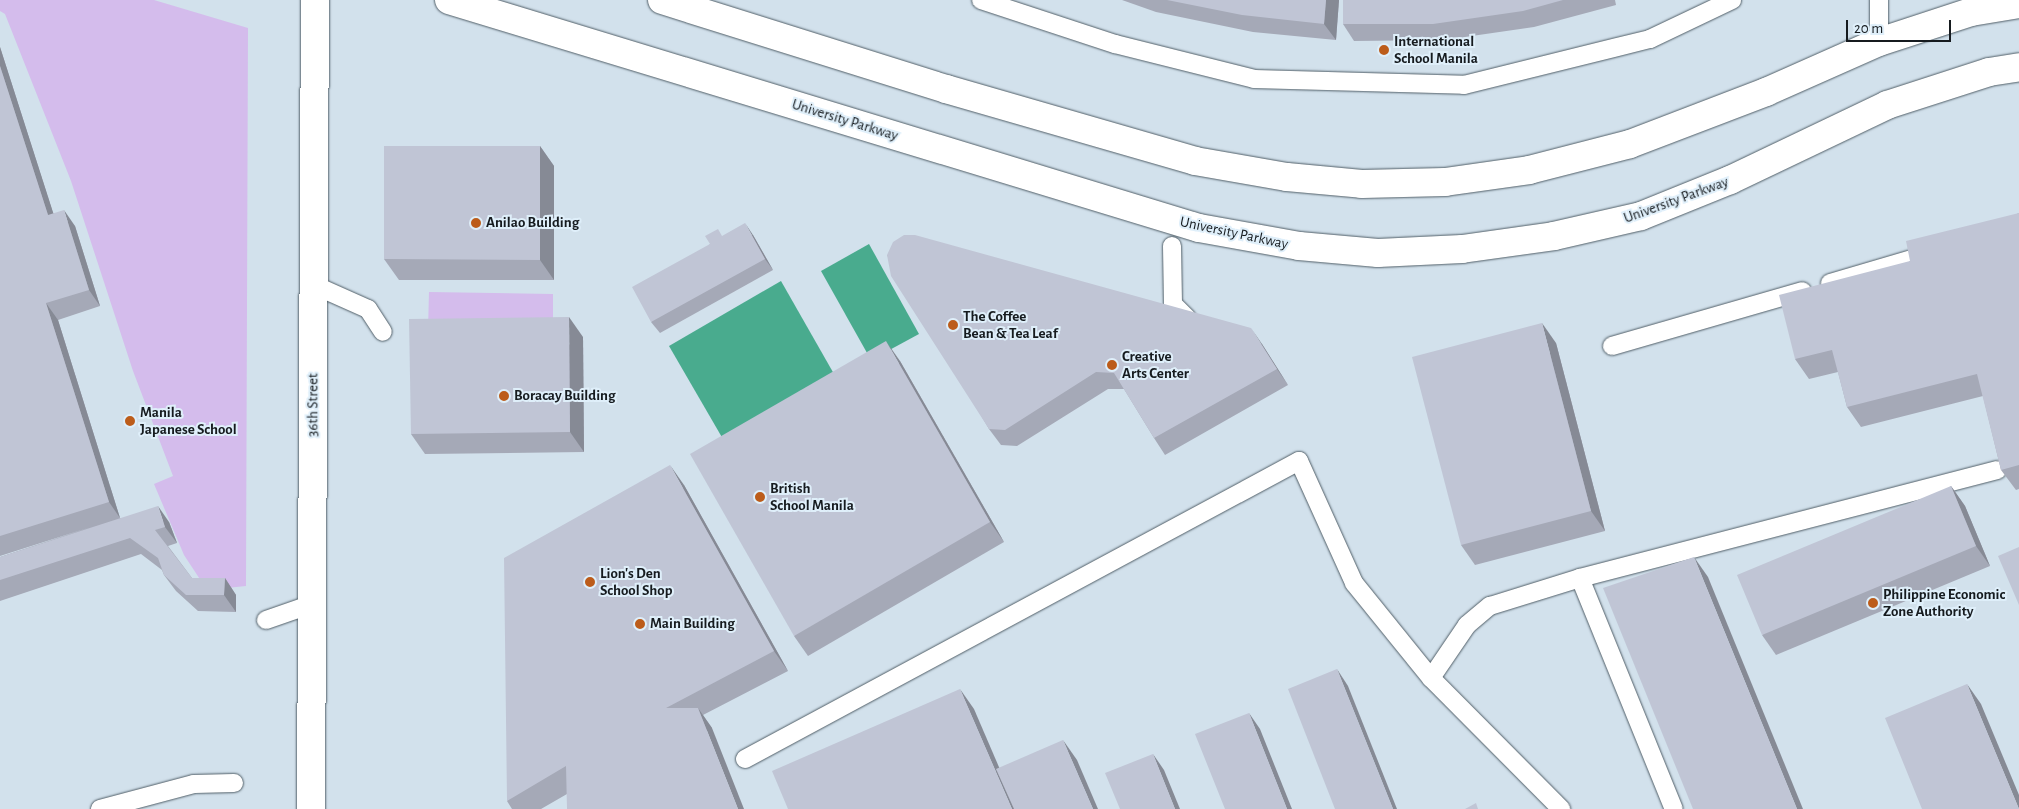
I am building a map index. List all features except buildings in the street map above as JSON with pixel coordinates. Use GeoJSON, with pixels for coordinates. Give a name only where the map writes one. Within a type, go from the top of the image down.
{"type":"FeatureCollection","features":[{"type":"Feature","properties":{"kind":"main road","name":"36th Street"},"geometry":{"type":"LineString","coordinates":[[311,809],[314,0]]}},
{"type":"Feature","properties":{"kind":"main road","name":"University Parkway"},"geometry":{"type":"LineString","coordinates":[[448,0],[1199,228],[1300,246],[1378,253],[1462,249],[1517,242],[1554,236],[1641,216],[1730,180],[1887,105],[1989,72],[2019,67]]}},
{"type":"Feature","properties":{"kind":"main road"},"geometry":{"type":"LineString","coordinates":[[662,0],[946,89],[1195,161],[1287,177],[1362,184],[1445,182],[1529,170],[1630,144],[1766,92],[1879,42],[1971,12],[2019,4]]}},
{"type":"Feature","properties":{"kind":"lane"},"geometry":{"type":"LineString","coordinates":[[981,0],[1115,44],[1254,79],[1464,85],[1650,39],[1732,0]]}},
{"type":"Feature","properties":{"kind":"lane"},"geometry":{"type":"LineString","coordinates":[[1879,0],[1879,42]]}},
{"type":"Feature","properties":{"kind":"lane"},"geometry":{"type":"LineString","coordinates":[[1172,246],[1173,304],[1187,318]]}},
{"type":"Feature","properties":{"kind":"lane"},"geometry":{"type":"LineString","coordinates":[[1612,346],[1953,247]]}},
{"type":"Feature","properties":{"kind":"lane"},"geometry":{"type":"LineString","coordinates":[[314,285],[368,308],[383,332]]}},
{"type":"Feature","properties":{"kind":"lane"},"geometry":{"type":"LineString","coordinates":[[745,759],[1299,461],[1354,583],[1431,678],[1561,809]]}},
{"type":"Feature","properties":{"kind":"lane"},"geometry":{"type":"LineString","coordinates":[[1431,678],[1467,625],[1490,606],[1580,578],[1997,470]]}},
{"type":"Feature","properties":{"kind":"lane"},"geometry":{"type":"LineString","coordinates":[[1580,578],[1674,809]]}},
{"type":"Feature","properties":{"kind":"lane"},"geometry":{"type":"LineString","coordinates":[[266,620],[312,604]]}},
{"type":"Feature","properties":{"kind":"lane"},"geometry":{"type":"LineString","coordinates":[[100,809],[194,784],[234,783]]}},
{"type":"Feature","properties":{"kind":"shaded area"},"geometry":{"type":"Polygon","coordinates":[[[0,0],[154,0],[248,28],[246,586],[207,590],[184,555],[154,484],[173,476],[133,371],[71,181],[5,14],[0,11],[0,0]]]}},
{"type":"Feature","properties":{"kind":"shaded area"},"geometry":{"type":"Polygon","coordinates":[[[869,244],[919,334],[871,360],[821,271],[869,244]]]}},
{"type":"Feature","properties":{"kind":"shaded area"},"geometry":{"type":"Polygon","coordinates":[[[781,281],[838,381],[727,446],[669,346],[781,281]]]}},
{"type":"Feature","properties":{"kind":"shaded area"},"geometry":{"type":"Polygon","coordinates":[[[429,292],[553,294],[553,333],[428,331],[429,292]]]}},
{"type":"Feature","properties":{"kind":"place","name":"International School Manila"},"geometry":{"type":"Point","coordinates":[1384,50]}},
{"type":"Feature","properties":{"kind":"place","name":"Anilao Building"},"geometry":{"type":"Point","coordinates":[476,223]}},
{"type":"Feature","properties":{"kind":"place","name":"The Coffee Bean & Tea Leaf"},"geometry":{"type":"Point","coordinates":[953,325]}},
{"type":"Feature","properties":{"kind":"place","name":"Creative Arts Center"},"geometry":{"type":"Point","coordinates":[1112,365]}},
{"type":"Feature","properties":{"kind":"place","name":"Boracay Building"},"geometry":{"type":"Point","coordinates":[504,396]}},
{"type":"Feature","properties":{"kind":"place","name":"Manila Japanese School"},"geometry":{"type":"Point","coordinates":[130,421]}},
{"type":"Feature","properties":{"kind":"place","name":"British School Manila"},"geometry":{"type":"Point","coordinates":[760,497]}},
{"type":"Feature","properties":{"kind":"place","name":"Lion's Den School Shop"},"geometry":{"type":"Point","coordinates":[590,582]}},
{"type":"Feature","properties":{"kind":"place","name":"Philippine Economic Zone Authority"},"geometry":{"type":"Point","coordinates":[1873,603]}},
{"type":"Feature","properties":{"kind":"place","name":"Main Building"},"geometry":{"type":"Point","coordinates":[640,624]}}]}
